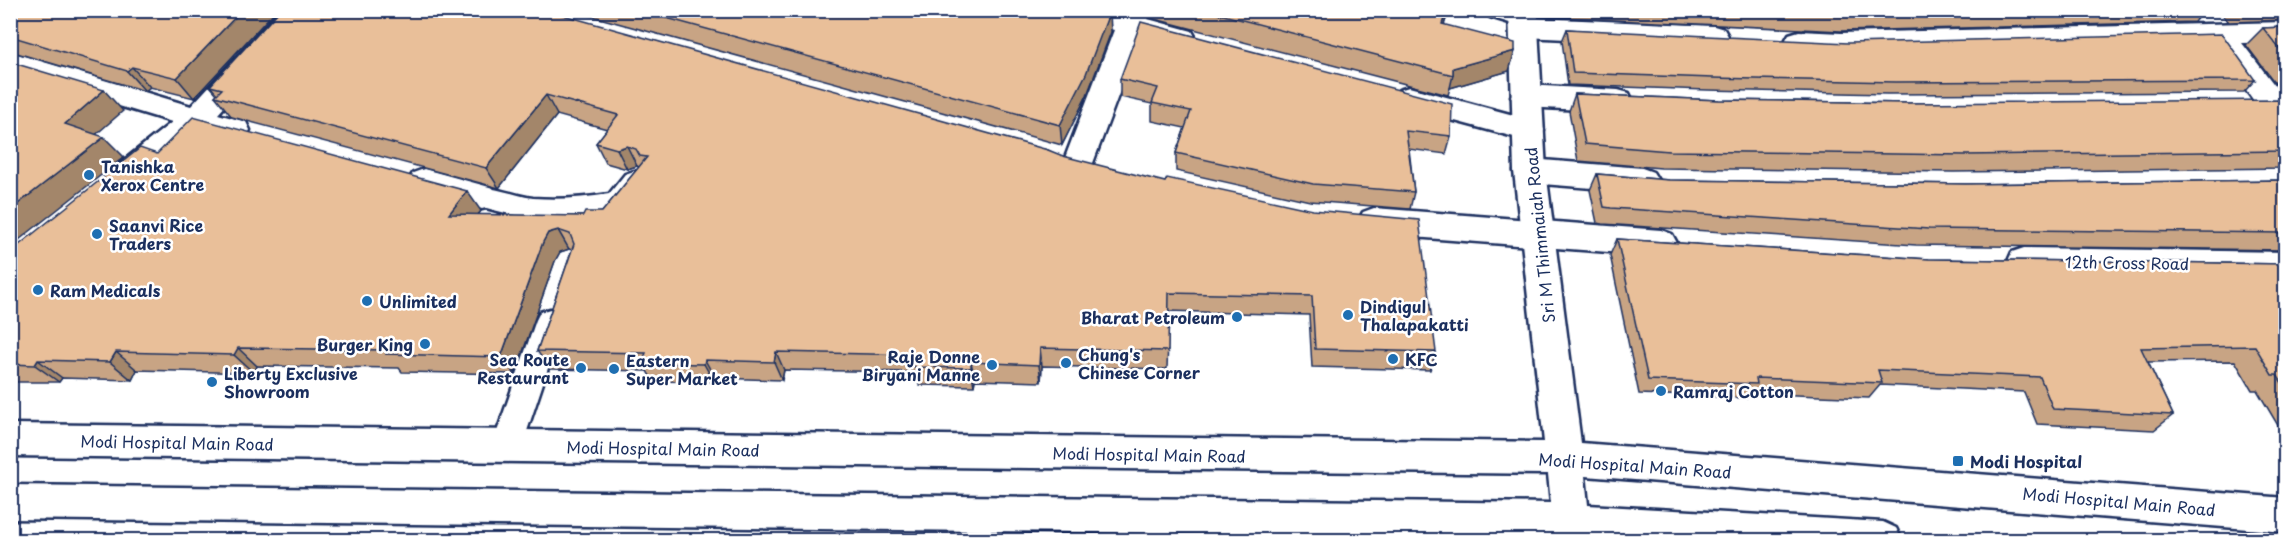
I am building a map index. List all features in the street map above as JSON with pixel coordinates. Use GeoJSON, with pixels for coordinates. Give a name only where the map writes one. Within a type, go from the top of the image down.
{"type":"FeatureCollection","features":[{"type":"Feature","properties":{"kind":"street"},"geometry":{"type":"LineString","coordinates":[[96,200],[195,120],[297,10]]}},
{"type":"Feature","properties":{"kind":"street"},"geometry":{"type":"LineString","coordinates":[[1075,10],[1135,17],[1211,45]]}},
{"type":"Feature","properties":{"kind":"street"},"geometry":{"type":"LineString","coordinates":[[1518,16],[1736,38]]}},
{"type":"Feature","properties":{"kind":"street","name":"Sri M Thimmaiah Road"},"geometry":{"type":"LineString","coordinates":[[1518,16],[1529,130],[1530,171],[1573,531]]}},
{"type":"Feature","properties":{"kind":"street"},"geometry":{"type":"LineString","coordinates":[[1078,163],[1135,17]]}},
{"type":"Feature","properties":{"kind":"street"},"geometry":{"type":"LineString","coordinates":[[1771,39],[1841,43],[2211,21],[2286,32]]}},
{"type":"Feature","properties":{"kind":"street"},"geometry":{"type":"LineString","coordinates":[[2211,21],[2281,110]]}},
{"type":"Feature","properties":{"kind":"street"},"geometry":{"type":"LineString","coordinates":[[10,62],[195,120],[264,138]]}},
{"type":"Feature","properties":{"kind":"street"},"geometry":{"type":"LineString","coordinates":[[1381,91],[1529,130]]}},
{"type":"Feature","properties":{"kind":"street"},"geometry":{"type":"LineString","coordinates":[[1526,96],[1640,103]]}},
{"type":"Feature","properties":{"kind":"street"},"geometry":{"type":"LineString","coordinates":[[2235,104],[2281,110]]}},
{"type":"Feature","properties":{"kind":"street"},"geometry":{"type":"LineString","coordinates":[[1530,171],[1673,182]]}},
{"type":"Feature","properties":{"kind":"street"},"geometry":{"type":"LineString","coordinates":[[402,175],[482,196]]}},
{"type":"Feature","properties":{"kind":"street"},"geometry":{"type":"LineString","coordinates":[[1346,218],[1537,235],[1691,245]]}},
{"type":"Feature","properties":{"kind":"street","name":"12th Cross Road"},"geometry":{"type":"LineString","coordinates":[[1999,261],[2286,265]]}},
{"type":"Feature","properties":{"kind":"street","name":"Modi Hospital Main Road"},"geometry":{"type":"LineString","coordinates":[[10,440],[1564,458],[2286,515]]}},
{"type":"Feature","properties":{"kind":"street"},"geometry":{"type":"LineString","coordinates":[[10,502],[1573,531],[1883,540]]}},
{"type":"Feature","properties":{"kind":"lane"},"geometry":{"type":"LineString","coordinates":[[482,196],[529,209],[586,209],[617,203],[636,178]]}},
{"type":"Feature","properties":{"kind":"lane"},"geometry":{"type":"LineString","coordinates":[[507,446],[559,294]]}},
{"type":"Feature","properties":{"kind":"building"},"geometry":{"type":"Polygon","coordinates":[[[10,10],[242,10],[177,78],[132,67],[127,71],[10,36],[10,10]]]}},
{"type":"Feature","properties":{"kind":"building"},"geometry":{"type":"Polygon","coordinates":[[[280,10],[545,10],[1063,156],[1165,182],[1167,178],[1313,210],[1419,220],[1436,352],[1315,349],[1312,296],[1169,293],[1168,351],[1040,348],[1039,365],[971,362],[971,368],[914,367],[916,355],[776,352],[774,362],[705,360],[704,364],[642,363],[646,353],[537,351],[574,244],[570,234],[558,230],[548,233],[543,242],[501,357],[386,354],[388,350],[238,348],[234,355],[116,352],[110,362],[38,360],[35,365],[10,364],[10,255],[14,249],[140,148],[157,154],[193,117],[467,191],[449,214],[583,216],[585,212],[602,212],[647,157],[640,156],[636,149],[627,146],[617,149],[596,143],[618,115],[546,95],[486,168],[215,96],[222,89],[210,86],[280,10]]]}},
{"type":"Feature","properties":{"kind":"building"},"geometry":{"type":"Polygon","coordinates":[[[637,10],[1110,11],[1086,74],[1060,125],[637,10]]]}},
{"type":"Feature","properties":{"kind":"building"},"geometry":{"type":"Polygon","coordinates":[[[1204,10],[1447,10],[1442,24],[1515,43],[1515,51],[1453,68],[1453,75],[1204,10]]]}},
{"type":"Feature","properties":{"kind":"building"},"geometry":{"type":"Polygon","coordinates":[[[1790,10],[1972,10],[1851,14],[1790,10]]]}},
{"type":"Feature","properties":{"kind":"building"},"geometry":{"type":"Polygon","coordinates":[[[1141,22],[1452,104],[1451,136],[1406,131],[1414,192],[1313,184],[1176,153],[1191,111],[1152,103],[1158,88],[1120,79],[1141,22]]]}},
{"type":"Feature","properties":{"kind":"building"},"geometry":{"type":"Polygon","coordinates":[[[2286,27],[2286,57],[2263,28],[2286,27]]]}},
{"type":"Feature","properties":{"kind":"building"},"geometry":{"type":"Polygon","coordinates":[[[1567,29],[1848,43],[2222,34],[2255,80],[1895,82],[1573,73],[1567,29]]]}},
{"type":"Feature","properties":{"kind":"building"},"geometry":{"type":"Polygon","coordinates":[[[10,62],[104,90],[65,124],[104,137],[10,210],[10,62]]]}},
{"type":"Feature","properties":{"kind":"building"},"geometry":{"type":"Polygon","coordinates":[[[1575,94],[1719,100],[1907,103],[2280,100],[2286,105],[2286,151],[1966,155],[1669,151],[1585,144],[1575,94]]]}},
{"type":"Feature","properties":{"kind":"building"},"geometry":{"type":"Polygon","coordinates":[[[1597,174],[1669,180],[1966,184],[2286,180],[2286,233],[1929,229],[1611,208],[1604,207],[1597,174]]]}},
{"type":"Feature","properties":{"kind":"building"},"geometry":{"type":"Polygon","coordinates":[[[1617,239],[1929,259],[2286,264],[2286,389],[2277,375],[2272,375],[2255,346],[2141,348],[2173,415],[2053,409],[2040,377],[1878,370],[1882,383],[1756,378],[1757,384],[1648,380],[1617,239]]]}},
{"type":"Feature","properties":{"kind":"place","name":"Tanishka Xerox Centre"},"geometry":{"type":"Point","coordinates":[89,175]}},
{"type":"Feature","properties":{"kind":"place","name":"Saanvi Rice Traders"},"geometry":{"type":"Point","coordinates":[97,234]}},
{"type":"Feature","properties":{"kind":"place","name":"Ram Medicals"},"geometry":{"type":"Point","coordinates":[38,290]}},
{"type":"Feature","properties":{"kind":"place","name":"Unlimited"},"geometry":{"type":"Point","coordinates":[367,301]}},
{"type":"Feature","properties":{"kind":"place","name":"Dindigul Thalapakatti"},"geometry":{"type":"Point","coordinates":[1348,315]}},
{"type":"Feature","properties":{"kind":"place","name":"Bharat Petroleum"},"geometry":{"type":"Point","coordinates":[1237,317]}},
{"type":"Feature","properties":{"kind":"place","name":"Burger King"},"geometry":{"type":"Point","coordinates":[425,344]}},
{"type":"Feature","properties":{"kind":"place","name":"KFC"},"geometry":{"type":"Point","coordinates":[1393,359]}},
{"type":"Feature","properties":{"kind":"place","name":"Chung's Chinese Corner"},"geometry":{"type":"Point","coordinates":[1066,363]}},
{"type":"Feature","properties":{"kind":"place","name":"Raje Donne Biryani Manne"},"geometry":{"type":"Point","coordinates":[992,365]}},
{"type":"Feature","properties":{"kind":"place","name":"Sea Route Restaurant"},"geometry":{"type":"Point","coordinates":[581,368]}},
{"type":"Feature","properties":{"kind":"place","name":"Eastern Super Market"},"geometry":{"type":"Point","coordinates":[614,369]}},
{"type":"Feature","properties":{"kind":"place","name":"Liberty Exclusive Showroom"},"geometry":{"type":"Point","coordinates":[212,382]}},
{"type":"Feature","properties":{"kind":"place","name":"Ramraj Cotton"},"geometry":{"type":"Point","coordinates":[1661,391]}},
{"type":"Feature","properties":{"kind":"place","name":"Modi Hospital"},"geometry":{"type":"Point","coordinates":[1958,461]}}]}
